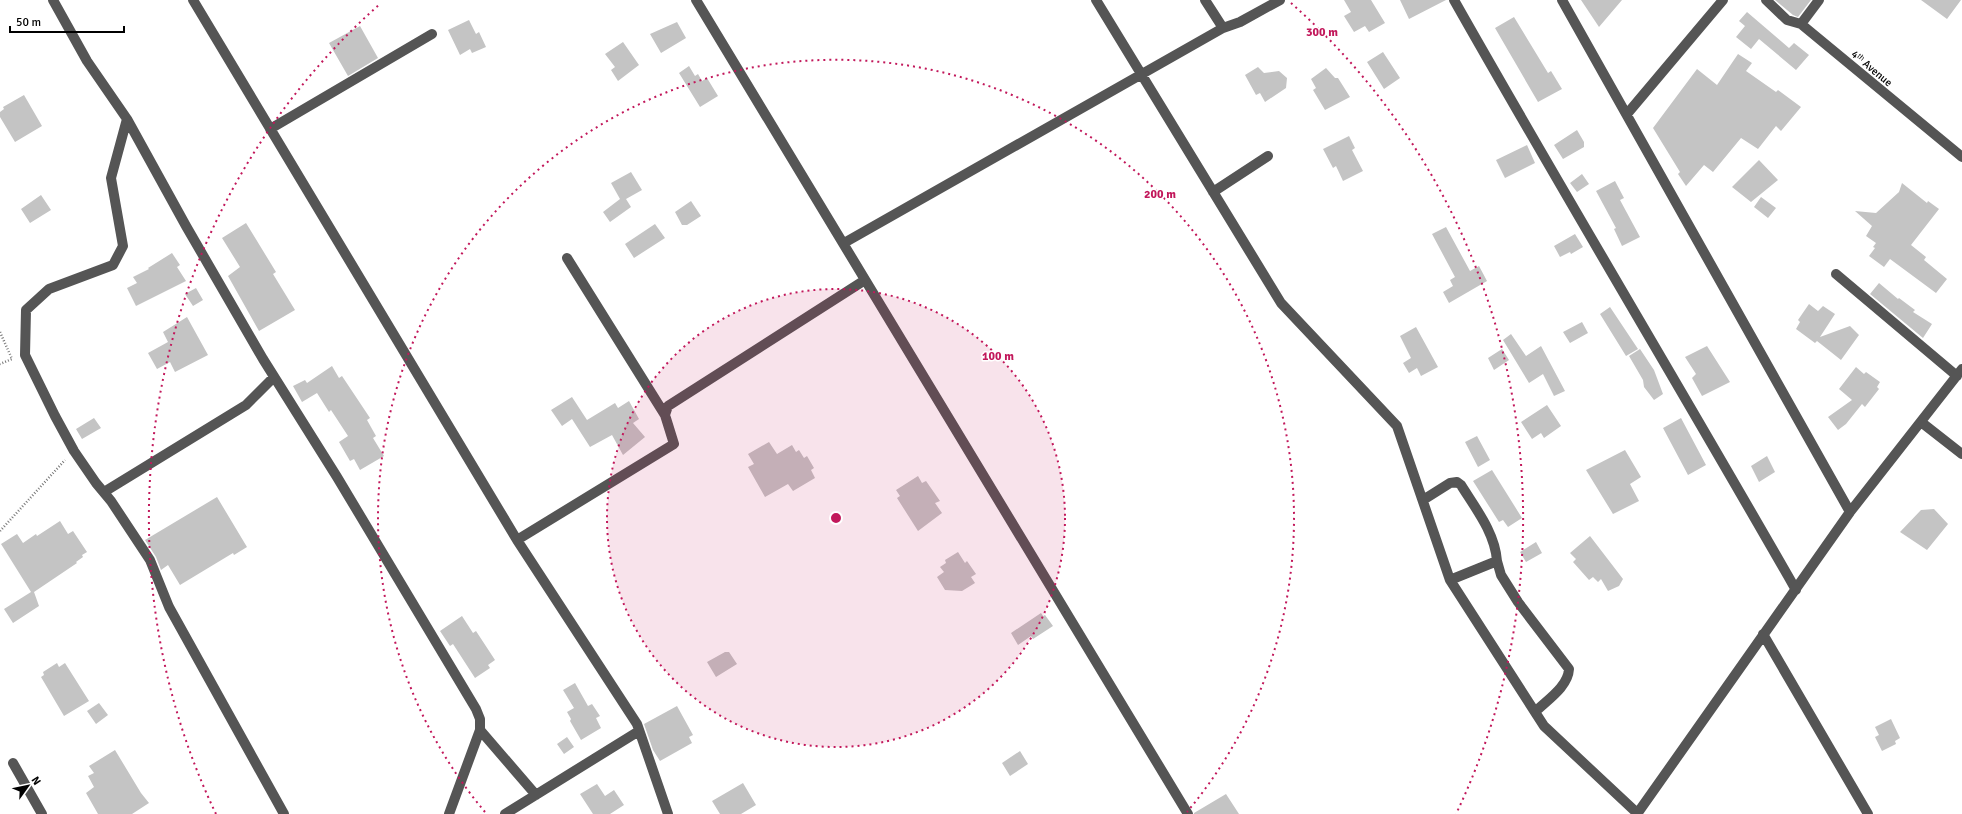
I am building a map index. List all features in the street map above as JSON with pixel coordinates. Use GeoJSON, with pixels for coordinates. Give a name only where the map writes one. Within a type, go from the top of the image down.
{"type":"FeatureCollection","features":[{"type":"Feature","properties":{"kind":"street"},"geometry":{"type":"LineString","coordinates":[[53,0],[87,61],[127,119],[186,226],[274,377],[337,477],[476,709],[480,719],[480,730],[449,814]]}},
{"type":"Feature","properties":{"kind":"street"},"geometry":{"type":"LineString","coordinates":[[193,0],[517,540],[637,724],[668,814]]}},
{"type":"Feature","properties":{"kind":"street"},"geometry":{"type":"LineString","coordinates":[[696,0],[1188,814]]}},
{"type":"Feature","properties":{"kind":"street"},"geometry":{"type":"LineString","coordinates":[[1096,0],[1281,303],[1398,426],[1450,580],[1544,726],[1637,814],[1850,512],[1960,373],[1836,274]]}},
{"type":"Feature","properties":{"kind":"street"},"geometry":{"type":"LineString","coordinates":[[1206,0],[1223,28]]}},
{"type":"Feature","properties":{"kind":"street"},"geometry":{"type":"LineString","coordinates":[[844,243],[1223,28],[1240,22],[1280,0]]}},
{"type":"Feature","properties":{"kind":"street"},"geometry":{"type":"LineString","coordinates":[[1454,0],[1549,168],[1702,426],[1796,590]]}},
{"type":"Feature","properties":{"kind":"street"},"geometry":{"type":"LineString","coordinates":[[1562,0],[1850,512]]}},
{"type":"Feature","properties":{"kind":"street"},"geometry":{"type":"LineString","coordinates":[[1627,114],[1723,0]]}},
{"type":"Feature","properties":{"kind":"street","name":"4ᵗʰ Avenue"},"geometry":{"type":"LineString","coordinates":[[1766,0],[1787,20],[1801,24],[1962,157]]}},
{"type":"Feature","properties":{"kind":"street"},"geometry":{"type":"LineString","coordinates":[[1801,24],[1819,0]]}},
{"type":"Feature","properties":{"kind":"street"},"geometry":{"type":"LineString","coordinates":[[270,129],[432,34]]}},
{"type":"Feature","properties":{"kind":"street"},"geometry":{"type":"LineString","coordinates":[[127,119],[110,178],[123,246],[113,265],[48,289],[26,310],[25,355],[74,451],[150,560],[169,607],[284,814]]}},
{"type":"Feature","properties":{"kind":"street"},"geometry":{"type":"LineString","coordinates":[[1213,192],[1268,156]]}},
{"type":"Feature","properties":{"kind":"street"},"geometry":{"type":"LineString","coordinates":[[517,540],[674,444],[665,415],[567,258]]}},
{"type":"Feature","properties":{"kind":"street"},"geometry":{"type":"LineString","coordinates":[[665,415],[668,406],[865,280]]}},
{"type":"Feature","properties":{"kind":"street"},"geometry":{"type":"LineString","coordinates":[[104,492],[246,405],[274,377]]}},
{"type":"Feature","properties":{"kind":"street"},"geometry":{"type":"LineString","coordinates":[[1921,422],[1962,454]]}},
{"type":"Feature","properties":{"kind":"street"},"geometry":{"type":"LineString","coordinates":[[1423,500],[1450,483],[1457,482],[1461,485],[1491,534],[1496,547],[1497,561],[1501,575],[1518,602],[1569,669],[1568,677],[1563,684],[1535,712]]}},
{"type":"Feature","properties":{"kind":"street"},"geometry":{"type":"LineString","coordinates":[[1450,580],[1497,561]]}},
{"type":"Feature","properties":{"kind":"street"},"geometry":{"type":"LineString","coordinates":[[1763,634],[1868,814]]}},
{"type":"Feature","properties":{"kind":"street"},"geometry":{"type":"LineString","coordinates":[[480,730],[536,795]]}},
{"type":"Feature","properties":{"kind":"street"},"geometry":{"type":"LineString","coordinates":[[505,814],[639,731]]}},
{"type":"Feature","properties":{"kind":"street"},"geometry":{"type":"LineString","coordinates":[[13,763],[42,814]]}},
{"type":"Feature","properties":{"kind":"path"},"geometry":{"type":"LineString","coordinates":[[0,332],[12,359],[0,364]]}},
{"type":"Feature","properties":{"kind":"path"},"geometry":{"type":"LineString","coordinates":[[0,531],[52,472],[74,451]]}},
{"type":"Feature","properties":{"kind":"building"},"geometry":{"type":"Polygon","coordinates":[[[1344,0],[1371,0],[1385,23],[1369,32],[1365,26],[1354,32],[1344,16],[1351,12],[1344,0]]]}},
{"type":"Feature","properties":{"kind":"building"},"geometry":{"type":"Polygon","coordinates":[[[1400,0],[1446,0],[1409,19],[1400,0]]]}},
{"type":"Feature","properties":{"kind":"building"},"geometry":{"type":"Polygon","coordinates":[[[1581,0],[1622,0],[1599,27],[1581,0]]]}},
{"type":"Feature","properties":{"kind":"building"},"geometry":{"type":"Polygon","coordinates":[[[1775,0],[1811,0],[1798,17],[1793,15],[1775,0]]]}},
{"type":"Feature","properties":{"kind":"building"},"geometry":{"type":"Polygon","coordinates":[[[1921,0],[1961,0],[1947,19],[1921,0]]]}},
{"type":"Feature","properties":{"kind":"building"},"geometry":{"type":"Polygon","coordinates":[[[1747,12],[1789,48],[1794,43],[1809,55],[1796,70],[1759,39],[1751,49],[1736,37],[1745,26],[1739,21],[1747,12]]]}},
{"type":"Feature","properties":{"kind":"building"},"geometry":{"type":"Polygon","coordinates":[[[1514,17],[1548,73],[1551,71],[1562,89],[1538,102],[1495,28],[1514,17]]]}},
{"type":"Feature","properties":{"kind":"building"},"geometry":{"type":"Polygon","coordinates":[[[469,20],[476,34],[479,32],[486,47],[472,53],[470,49],[460,55],[448,30],[469,20]]]}},
{"type":"Feature","properties":{"kind":"building"},"geometry":{"type":"Polygon","coordinates":[[[677,22],[686,38],[661,53],[650,34],[677,22]]]}},
{"type":"Feature","properties":{"kind":"building"},"geometry":{"type":"Polygon","coordinates":[[[360,26],[378,58],[348,76],[329,43],[360,26]]]}},
{"type":"Feature","properties":{"kind":"building"},"geometry":{"type":"Polygon","coordinates":[[[623,42],[639,65],[618,81],[611,70],[615,67],[605,54],[623,42]]]}},
{"type":"Feature","properties":{"kind":"building"},"geometry":{"type":"Polygon","coordinates":[[[1383,52],[1400,78],[1384,89],[1367,62],[1383,52]]]}},
{"type":"Feature","properties":{"kind":"building"},"geometry":{"type":"Polygon","coordinates":[[[1738,54],[1752,63],[1746,71],[1776,92],[1778,90],[1801,107],[1781,131],[1776,126],[1758,149],[1741,138],[1713,172],[1704,165],[1686,186],[1678,174],[1680,172],[1653,128],[1697,69],[1717,85],[1738,54]]]}},
{"type":"Feature","properties":{"kind":"building"},"geometry":{"type":"Polygon","coordinates":[[[689,66],[695,76],[698,74],[702,81],[707,78],[718,96],[700,107],[679,73],[689,66]]]}},
{"type":"Feature","properties":{"kind":"building"},"geometry":{"type":"Polygon","coordinates":[[[1258,67],[1264,73],[1279,71],[1287,78],[1286,88],[1265,102],[1260,93],[1256,95],[1245,75],[1258,67]]]}},
{"type":"Feature","properties":{"kind":"building"},"geometry":{"type":"Polygon","coordinates":[[[1326,68],[1335,78],[1338,78],[1350,97],[1325,110],[1313,90],[1316,88],[1311,79],[1326,68]]]}},
{"type":"Feature","properties":{"kind":"building"},"geometry":{"type":"Polygon","coordinates":[[[24,95],[42,126],[15,142],[0,117],[0,112],[4,109],[3,107],[24,95]]]}},
{"type":"Feature","properties":{"kind":"building"},"geometry":{"type":"Polygon","coordinates":[[[1577,130],[1584,142],[1584,147],[1563,159],[1554,145],[1577,130]]]}},
{"type":"Feature","properties":{"kind":"building"},"geometry":{"type":"Polygon","coordinates":[[[1349,136],[1355,148],[1352,150],[1363,171],[1343,181],[1336,166],[1333,168],[1323,149],[1349,136]]]}},
{"type":"Feature","properties":{"kind":"building"},"geometry":{"type":"Polygon","coordinates":[[[1527,145],[1535,163],[1505,178],[1496,160],[1527,145]]]}},
{"type":"Feature","properties":{"kind":"building"},"geometry":{"type":"Polygon","coordinates":[[[1759,160],[1778,180],[1751,202],[1732,187],[1759,160]]]}},
{"type":"Feature","properties":{"kind":"building"},"geometry":{"type":"Polygon","coordinates":[[[631,172],[642,190],[626,199],[631,207],[610,222],[603,212],[620,199],[611,183],[631,172]]]}},
{"type":"Feature","properties":{"kind":"building"},"geometry":{"type":"Polygon","coordinates":[[[1582,174],[1589,184],[1577,192],[1570,183],[1582,174]]]}},
{"type":"Feature","properties":{"kind":"building"},"geometry":{"type":"Polygon","coordinates":[[[1615,181],[1624,198],[1620,200],[1640,237],[1622,246],[1614,229],[1616,228],[1596,191],[1615,181]]]}},
{"type":"Feature","properties":{"kind":"building"},"geometry":{"type":"Polygon","coordinates":[[[1902,183],[1927,203],[1928,201],[1939,209],[1911,245],[1926,257],[1924,260],[1947,279],[1936,293],[1890,259],[1884,267],[1869,256],[1875,248],[1873,247],[1876,243],[1866,236],[1872,226],[1855,211],[1876,213],[1899,192],[1902,183]]]}},
{"type":"Feature","properties":{"kind":"building"},"geometry":{"type":"Polygon","coordinates":[[[41,195],[51,210],[30,223],[21,209],[41,195]]]}},
{"type":"Feature","properties":{"kind":"building"},"geometry":{"type":"Polygon","coordinates":[[[1761,197],[1776,208],[1768,218],[1754,207],[1761,197]]]}},
{"type":"Feature","properties":{"kind":"building"},"geometry":{"type":"Polygon","coordinates":[[[691,201],[701,216],[687,225],[682,225],[675,212],[691,201]]]}},
{"type":"Feature","properties":{"kind":"building"},"geometry":{"type":"Polygon","coordinates":[[[246,223],[276,272],[273,274],[295,310],[259,331],[228,276],[240,267],[222,238],[246,223]]]}},
{"type":"Feature","properties":{"kind":"building"},"geometry":{"type":"Polygon","coordinates":[[[655,224],[665,238],[634,258],[625,244],[655,224]]]}},
{"type":"Feature","properties":{"kind":"building"},"geometry":{"type":"Polygon","coordinates":[[[1446,227],[1470,271],[1479,266],[1487,281],[1449,303],[1443,292],[1453,286],[1450,280],[1455,277],[1432,234],[1446,227]]]}},
{"type":"Feature","properties":{"kind":"building"},"geometry":{"type":"Polygon","coordinates":[[[1575,234],[1583,247],[1571,254],[1570,252],[1560,257],[1554,246],[1575,234]]]}},
{"type":"Feature","properties":{"kind":"building"},"geometry":{"type":"Polygon","coordinates":[[[172,253],[180,265],[177,267],[186,281],[136,306],[127,288],[137,283],[133,277],[149,269],[148,268],[172,253]]]}},
{"type":"Feature","properties":{"kind":"building"},"geometry":{"type":"Polygon","coordinates":[[[1879,283],[1898,299],[1899,298],[1915,310],[1913,312],[1932,324],[1923,338],[1870,294],[1879,283]]]}},
{"type":"Feature","properties":{"kind":"building"},"geometry":{"type":"Polygon","coordinates":[[[196,288],[203,300],[193,306],[185,294],[196,288]]]}},
{"type":"Feature","properties":{"kind":"building"},"geometry":{"type":"Polygon","coordinates":[[[1809,304],[1818,311],[1823,306],[1835,314],[1820,337],[1850,326],[1859,335],[1841,360],[1817,341],[1815,343],[1796,329],[1800,322],[1798,320],[1809,304]]]}},
{"type":"Feature","properties":{"kind":"building"},"geometry":{"type":"Polygon","coordinates":[[[1610,307],[1638,349],[1626,356],[1600,314],[1610,307]]]}},
{"type":"Feature","properties":{"kind":"building"},"geometry":{"type":"Polygon","coordinates":[[[187,317],[208,355],[175,372],[170,362],[157,369],[148,353],[168,342],[163,332],[187,317]]]}},
{"type":"Feature","properties":{"kind":"building"},"geometry":{"type":"Polygon","coordinates":[[[1582,322],[1588,333],[1570,343],[1563,332],[1582,322]]]}},
{"type":"Feature","properties":{"kind":"building"},"geometry":{"type":"Polygon","coordinates":[[[1416,327],[1438,367],[1421,376],[1417,368],[1409,373],[1403,363],[1411,358],[1400,336],[1416,327]]]}},
{"type":"Feature","properties":{"kind":"building"},"geometry":{"type":"Polygon","coordinates":[[[1511,334],[1526,356],[1541,346],[1565,391],[1554,396],[1543,374],[1529,383],[1503,340],[1511,334]]]}},
{"type":"Feature","properties":{"kind":"building"},"geometry":{"type":"Polygon","coordinates":[[[1707,346],[1730,382],[1702,396],[1692,378],[1696,374],[1685,357],[1707,346]]]}},
{"type":"Feature","properties":{"kind":"building"},"geometry":{"type":"Polygon","coordinates":[[[1502,349],[1509,360],[1494,370],[1488,358],[1502,349]]]}},
{"type":"Feature","properties":{"kind":"building"},"geometry":{"type":"Polygon","coordinates":[[[1640,349],[1654,370],[1663,394],[1654,400],[1644,387],[1643,380],[1629,356],[1640,349]]]}},
{"type":"Feature","properties":{"kind":"building"},"geometry":{"type":"Polygon","coordinates":[[[332,366],[339,378],[342,376],[370,418],[367,420],[376,436],[373,438],[384,456],[360,470],[354,459],[350,461],[339,442],[348,436],[331,410],[329,412],[317,393],[302,402],[293,386],[305,380],[307,383],[332,366]]]}},
{"type":"Feature","properties":{"kind":"building"},"geometry":{"type":"Polygon","coordinates":[[[1856,367],[1864,374],[1866,372],[1880,382],[1877,387],[1879,389],[1865,407],[1862,404],[1846,424],[1838,430],[1828,417],[1852,400],[1839,389],[1856,367]]]}},
{"type":"Feature","properties":{"kind":"building"},"geometry":{"type":"Polygon","coordinates":[[[572,397],[587,420],[615,403],[618,408],[629,401],[639,419],[633,423],[645,437],[623,455],[612,435],[590,447],[572,419],[562,426],[551,410],[572,397]]]}},
{"type":"Feature","properties":{"kind":"building"},"geometry":{"type":"Polygon","coordinates":[[[1547,405],[1561,426],[1544,438],[1541,433],[1532,439],[1521,422],[1547,405]]]}},
{"type":"Feature","properties":{"kind":"building"},"geometry":{"type":"Polygon","coordinates":[[[94,418],[101,428],[82,439],[76,429],[94,418]]]}},
{"type":"Feature","properties":{"kind":"building"},"geometry":{"type":"Polygon","coordinates":[[[1681,418],[1706,465],[1688,475],[1663,428],[1681,418]]]}},
{"type":"Feature","properties":{"kind":"building"},"geometry":{"type":"Polygon","coordinates":[[[1477,436],[1490,460],[1478,467],[1465,442],[1477,436]]]}},
{"type":"Feature","properties":{"kind":"building"},"geometry":{"type":"Polygon","coordinates":[[[769,442],[777,454],[792,445],[796,452],[799,450],[804,458],[807,456],[814,468],[811,470],[815,478],[793,491],[788,484],[765,497],[748,467],[754,464],[748,454],[769,442]]]}},
{"type":"Feature","properties":{"kind":"building"},"geometry":{"type":"Polygon","coordinates":[[[1625,450],[1641,477],[1630,484],[1639,501],[1613,514],[1586,470],[1625,450]]]}},
{"type":"Feature","properties":{"kind":"building"},"geometry":{"type":"Polygon","coordinates":[[[1767,456],[1775,472],[1759,482],[1751,466],[1767,456]]]}},
{"type":"Feature","properties":{"kind":"building"},"geometry":{"type":"Polygon","coordinates":[[[1492,470],[1522,518],[1508,527],[1503,520],[1499,522],[1473,481],[1492,470]]]}},
{"type":"Feature","properties":{"kind":"building"},"geometry":{"type":"Polygon","coordinates":[[[918,476],[922,483],[926,481],[940,501],[935,503],[942,513],[918,531],[897,498],[900,496],[896,490],[918,476]]]}},
{"type":"Feature","properties":{"kind":"building"},"geometry":{"type":"Polygon","coordinates":[[[217,497],[247,547],[234,555],[233,553],[180,585],[168,565],[161,570],[156,557],[145,540],[217,497]]]}},
{"type":"Feature","properties":{"kind":"building"},"geometry":{"type":"Polygon","coordinates":[[[1934,509],[1948,524],[1927,550],[1900,532],[1921,510],[1934,509]]]}},
{"type":"Feature","properties":{"kind":"building"},"geometry":{"type":"Polygon","coordinates":[[[60,521],[68,534],[73,531],[87,552],[82,555],[83,557],[76,562],[77,563],[34,592],[39,606],[13,623],[4,609],[31,592],[1,544],[17,534],[23,543],[60,521]]]}},
{"type":"Feature","properties":{"kind":"building"},"geometry":{"type":"Polygon","coordinates":[[[1590,536],[1623,579],[1619,586],[1608,591],[1601,579],[1598,582],[1593,577],[1589,580],[1573,562],[1576,559],[1570,553],[1590,536]]]}},
{"type":"Feature","properties":{"kind":"building"},"geometry":{"type":"Polygon","coordinates":[[[1536,542],[1542,553],[1526,562],[1520,552],[1536,542]]]}},
{"type":"Feature","properties":{"kind":"building"},"geometry":{"type":"Polygon","coordinates":[[[958,552],[965,563],[967,561],[976,574],[971,577],[975,583],[962,591],[945,590],[937,577],[944,572],[940,567],[946,563],[945,560],[958,552]]]}},
{"type":"Feature","properties":{"kind":"building"},"geometry":{"type":"Polygon","coordinates":[[[1041,613],[1043,616],[1045,615],[1053,626],[1033,639],[1031,636],[1018,645],[1011,633],[1041,613]]]}},
{"type":"Feature","properties":{"kind":"building"},"geometry":{"type":"Polygon","coordinates":[[[462,616],[473,633],[476,631],[495,660],[488,665],[490,668],[475,678],[453,644],[450,646],[440,631],[462,616]]]}},
{"type":"Feature","properties":{"kind":"building"},"geometry":{"type":"Polygon","coordinates":[[[725,652],[729,652],[737,664],[716,677],[707,662],[725,652]]]}},
{"type":"Feature","properties":{"kind":"building"},"geometry":{"type":"Polygon","coordinates":[[[57,663],[59,667],[65,663],[89,701],[64,716],[41,677],[44,675],[43,672],[57,663]]]}},
{"type":"Feature","properties":{"kind":"building"},"geometry":{"type":"Polygon","coordinates":[[[575,683],[588,706],[592,704],[600,716],[596,718],[601,728],[581,740],[570,721],[571,719],[567,712],[574,708],[563,690],[575,683]]]}},
{"type":"Feature","properties":{"kind":"building"},"geometry":{"type":"Polygon","coordinates":[[[99,703],[108,715],[96,724],[87,711],[99,703]]]}},
{"type":"Feature","properties":{"kind":"building"},"geometry":{"type":"Polygon","coordinates":[[[677,706],[693,735],[689,737],[692,743],[660,761],[653,750],[644,724],[677,706]]]}},
{"type":"Feature","properties":{"kind":"building"},"geometry":{"type":"Polygon","coordinates":[[[1891,719],[1900,738],[1895,741],[1896,744],[1882,751],[1875,737],[1879,735],[1875,727],[1891,719]]]}},
{"type":"Feature","properties":{"kind":"building"},"geometry":{"type":"Polygon","coordinates":[[[567,737],[574,747],[564,754],[557,744],[567,737]]]}},
{"type":"Feature","properties":{"kind":"building"},"geometry":{"type":"Polygon","coordinates":[[[115,750],[141,793],[149,803],[132,814],[98,814],[86,793],[94,787],[88,776],[94,773],[89,766],[115,750]]]}},
{"type":"Feature","properties":{"kind":"building"},"geometry":{"type":"Polygon","coordinates":[[[1020,751],[1028,764],[1010,776],[1002,763],[1020,751]]]}},
{"type":"Feature","properties":{"kind":"building"},"geometry":{"type":"Polygon","coordinates":[[[743,783],[756,805],[741,814],[720,814],[712,801],[743,783]]]}},
{"type":"Feature","properties":{"kind":"building"},"geometry":{"type":"Polygon","coordinates":[[[597,784],[605,796],[614,790],[624,805],[610,814],[593,814],[580,794],[597,784]]]}},
{"type":"Feature","properties":{"kind":"building"},"geometry":{"type":"Polygon","coordinates":[[[1226,794],[1239,814],[1194,814],[1194,813],[1226,794]]]}}]}
